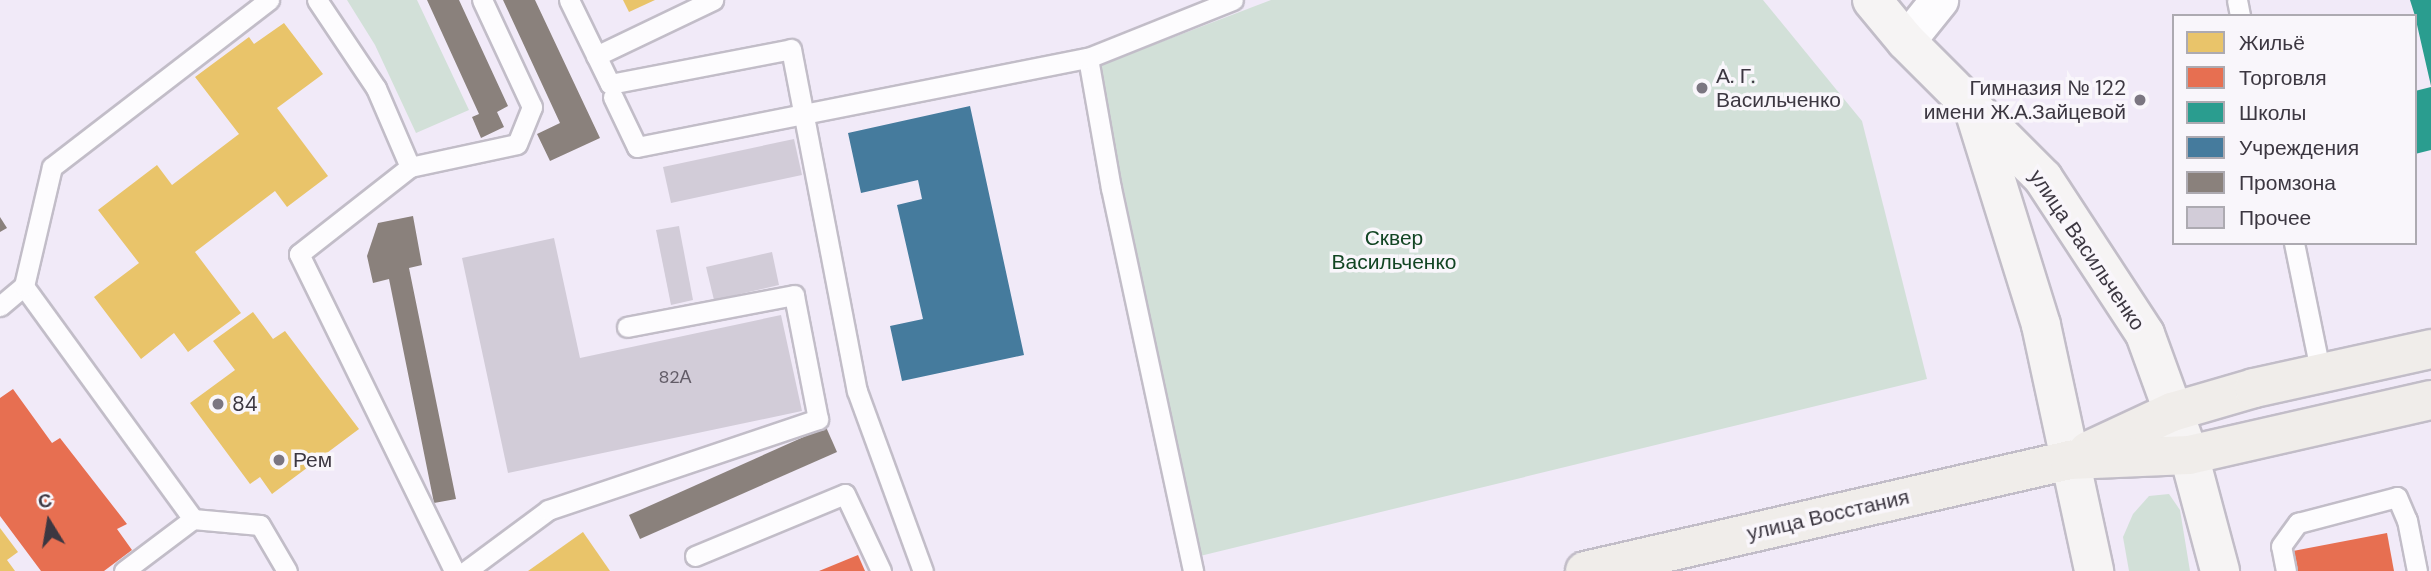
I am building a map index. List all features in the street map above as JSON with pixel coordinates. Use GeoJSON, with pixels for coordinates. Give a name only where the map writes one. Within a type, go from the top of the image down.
{"type":"FeatureCollection","features":[{"type":"Feature","properties":{"kind":"main road","name":"улица Васильченко"},"geometry":{"type":"LineString","coordinates":[[1872,0],[1906,41],[2042,178],[2145,334],[2172,412]]}},
{"type":"Feature","properties":{"kind":"main road","name":"улица Васильченко"},"geometry":{"type":"LineString","coordinates":[[1973,106],[2041,326],[2094,571]]}},
{"type":"Feature","properties":{"kind":"main road","name":"улица Восстания"},"geometry":{"type":"LineString","coordinates":[[2070,460],[2172,412],[2431,349]]}},
{"type":"Feature","properties":{"kind":"main road","name":"улица Восстания"},"geometry":{"type":"LineString","coordinates":[[1595,570],[2070,460],[2189,455],[2431,400]]}},
{"type":"Feature","properties":{"kind":"main road"},"geometry":{"type":"LineString","coordinates":[[2172,412],[2189,455],[2220,571]]}},
{"type":"Feature","properties":{"kind":"street"},"geometry":{"type":"LineString","coordinates":[[1906,41],[1939,0]]}},
{"type":"Feature","properties":{"kind":"lane"},"geometry":{"type":"LineString","coordinates":[[0,306],[24,286],[52,167],[269,0]]}},
{"type":"Feature","properties":{"kind":"lane"},"geometry":{"type":"LineString","coordinates":[[317,0],[376,88],[410,167]]}},
{"type":"Feature","properties":{"kind":"lane"},"geometry":{"type":"LineString","coordinates":[[454,571],[299,254],[410,167],[517,144],[532,107],[482,0]]}},
{"type":"Feature","properties":{"kind":"lane"},"geometry":{"type":"LineString","coordinates":[[569,0],[610,84],[791,49],[856,391],[923,571]]}},
{"type":"Feature","properties":{"kind":"lane"},"geometry":{"type":"LineString","coordinates":[[596,56],[713,0]]}},
{"type":"Feature","properties":{"kind":"lane"},"geometry":{"type":"LineString","coordinates":[[612,97],[637,147],[803,112],[1088,58],[1233,0]]}},
{"type":"Feature","properties":{"kind":"lane"},"geometry":{"type":"LineString","coordinates":[[1088,58],[1111,188],[1193,571]]}},
{"type":"Feature","properties":{"kind":"lane"},"geometry":{"type":"LineString","coordinates":[[2294,245],[2321,375]]}},
{"type":"Feature","properties":{"kind":"lane"},"geometry":{"type":"LineString","coordinates":[[24,286],[193,519]]}},
{"type":"Feature","properties":{"kind":"lane"},"geometry":{"type":"LineString","coordinates":[[466,571],[548,510],[818,419],[794,295],[626,327]]}},
{"type":"Feature","properties":{"kind":"lane"},"geometry":{"type":"LineString","coordinates":[[695,556],[845,494],[881,571]]}},
{"type":"Feature","properties":{"kind":"lane"},"geometry":{"type":"LineString","coordinates":[[2286,571],[2281,546],[2298,523],[2397,497],[2407,520],[2417,571]]}},
{"type":"Feature","properties":{"kind":"lane"},"geometry":{"type":"LineString","coordinates":[[124,571],[193,519],[260,525],[287,571]]}},
{"type":"Feature","properties":{"kind":"green space"},"geometry":{"type":"Polygon","coordinates":[[[347,0],[417,0],[469,110],[416,133],[375,45],[347,0]]]}},
{"type":"Feature","properties":{"kind":"green space","name":"Сквер Васильченко"},"geometry":{"type":"Polygon","coordinates":[[[1271,0],[1763,0],[1862,121],[1927,379],[1200,556],[1098,66],[1271,0]]]}},
{"type":"Feature","properties":{"kind":"green space"},"geometry":{"type":"Polygon","coordinates":[[[2169,494],[2180,510],[2190,571],[2129,571],[2123,537],[2133,514],[2149,496],[2169,494]]]}},
{"type":"Feature","properties":{"kind":"building: Жильё"},"geometry":{"type":"Polygon","coordinates":[[[623,0],[655,0],[629,12],[623,0]]]}},
{"type":"Feature","properties":{"kind":"building: Жильё"},"geometry":{"type":"Polygon","coordinates":[[[284,23],[323,74],[277,108],[328,176],[287,207],[275,191],[195,252],[241,313],[188,352],[174,333],[141,359],[94,297],[139,263],[98,210],[157,165],[172,185],[239,134],[195,77],[249,37],[254,44],[284,23]]]}},
{"type":"Feature","properties":{"kind":"building: Жильё"},"geometry":{"type":"Polygon","coordinates":[[[253,312],[273,339],[285,331],[359,429],[272,494],[260,477],[250,484],[190,403],[235,370],[213,341],[253,312]]]}},
{"type":"Feature","properties":{"kind":"building: Жильё"},"geometry":{"type":"Polygon","coordinates":[[[0,528],[18,552],[7,560],[15,571],[0,571],[0,528]]]}},
{"type":"Feature","properties":{"kind":"building: Жильё"},"geometry":{"type":"Polygon","coordinates":[[[583,532],[610,571],[528,571],[583,532]]]}},
{"type":"Feature","properties":{"kind":"building: Торговля"},"geometry":{"type":"Polygon","coordinates":[[[13,389],[52,443],[60,438],[127,524],[117,529],[132,550],[104,571],[41,571],[0,516],[0,398],[13,389]]]}},
{"type":"Feature","properties":{"kind":"building: Торговля"},"geometry":{"type":"Polygon","coordinates":[[[2387,533],[2394,571],[2297,571],[2293,551],[2387,533]]]}},
{"type":"Feature","properties":{"kind":"building: Торговля"},"geometry":{"type":"Polygon","coordinates":[[[858,555],[865,571],[819,571],[858,555]]]}},
{"type":"Feature","properties":{"kind":"building: Школы"},"geometry":{"type":"Polygon","coordinates":[[[2410,0],[2431,0],[2431,86],[2417,14],[2414,14],[2410,0]]]}},
{"type":"Feature","properties":{"kind":"building: Школы"},"geometry":{"type":"Polygon","coordinates":[[[2431,87],[2431,150],[2417,154],[2417,90],[2431,87]]]}},
{"type":"Feature","properties":{"kind":"building: Учреждения"},"geometry":{"type":"Polygon","coordinates":[[[970,106],[1024,355],[902,381],[890,326],[923,319],[897,205],[922,199],[918,180],[861,193],[848,133],[970,106]]]}},
{"type":"Feature","properties":{"kind":"building: Промзона"},"geometry":{"type":"Polygon","coordinates":[[[427,0],[459,0],[508,106],[497,112],[504,127],[481,138],[472,117],[479,114],[427,0]]]}},
{"type":"Feature","properties":{"kind":"building: Промзона"},"geometry":{"type":"Polygon","coordinates":[[[503,0],[535,0],[600,138],[550,161],[537,134],[560,123],[503,0]]]}},
{"type":"Feature","properties":{"kind":"building: Промзона"},"geometry":{"type":"Polygon","coordinates":[[[413,216],[422,265],[409,268],[456,499],[434,503],[389,279],[373,283],[367,256],[378,223],[413,216]]]}},
{"type":"Feature","properties":{"kind":"building: Промзона"},"geometry":{"type":"Polygon","coordinates":[[[0,217],[7,228],[0,232],[0,217]]]}},
{"type":"Feature","properties":{"kind":"building: Промзона"},"geometry":{"type":"Polygon","coordinates":[[[826,427],[837,452],[640,539],[629,515],[826,427]]]}},
{"type":"Feature","properties":{"kind":"building: Прочее"},"geometry":{"type":"Polygon","coordinates":[[[794,139],[802,175],[671,203],[663,167],[794,139]]]}},
{"type":"Feature","properties":{"kind":"building: Прочее"},"geometry":{"type":"Polygon","coordinates":[[[679,226],[693,300],[671,305],[656,230],[679,226]]]}},
{"type":"Feature","properties":{"kind":"building: Прочее"},"geometry":{"type":"Polygon","coordinates":[[[554,238],[580,358],[781,315],[802,411],[508,473],[462,258],[554,238]]]}},
{"type":"Feature","properties":{"kind":"building: Прочее"},"geometry":{"type":"Polygon","coordinates":[[[772,252],[779,285],[714,300],[706,267],[772,252]]]}},
{"type":"Feature","properties":{"kind":"place","name":"А. Г. Васильченко"},"geometry":{"type":"Point","coordinates":[1702,88]}},
{"type":"Feature","properties":{"kind":"place","name":"Гимназия № 122 имени Ж.А.Зайцевой"},"geometry":{"type":"Point","coordinates":[2140,100]}},
{"type":"Feature","properties":{"kind":"place","name":"84"},"geometry":{"type":"Point","coordinates":[218,404]}},
{"type":"Feature","properties":{"kind":"place","name":"Рем"},"geometry":{"type":"Point","coordinates":[279,460]}}]}
